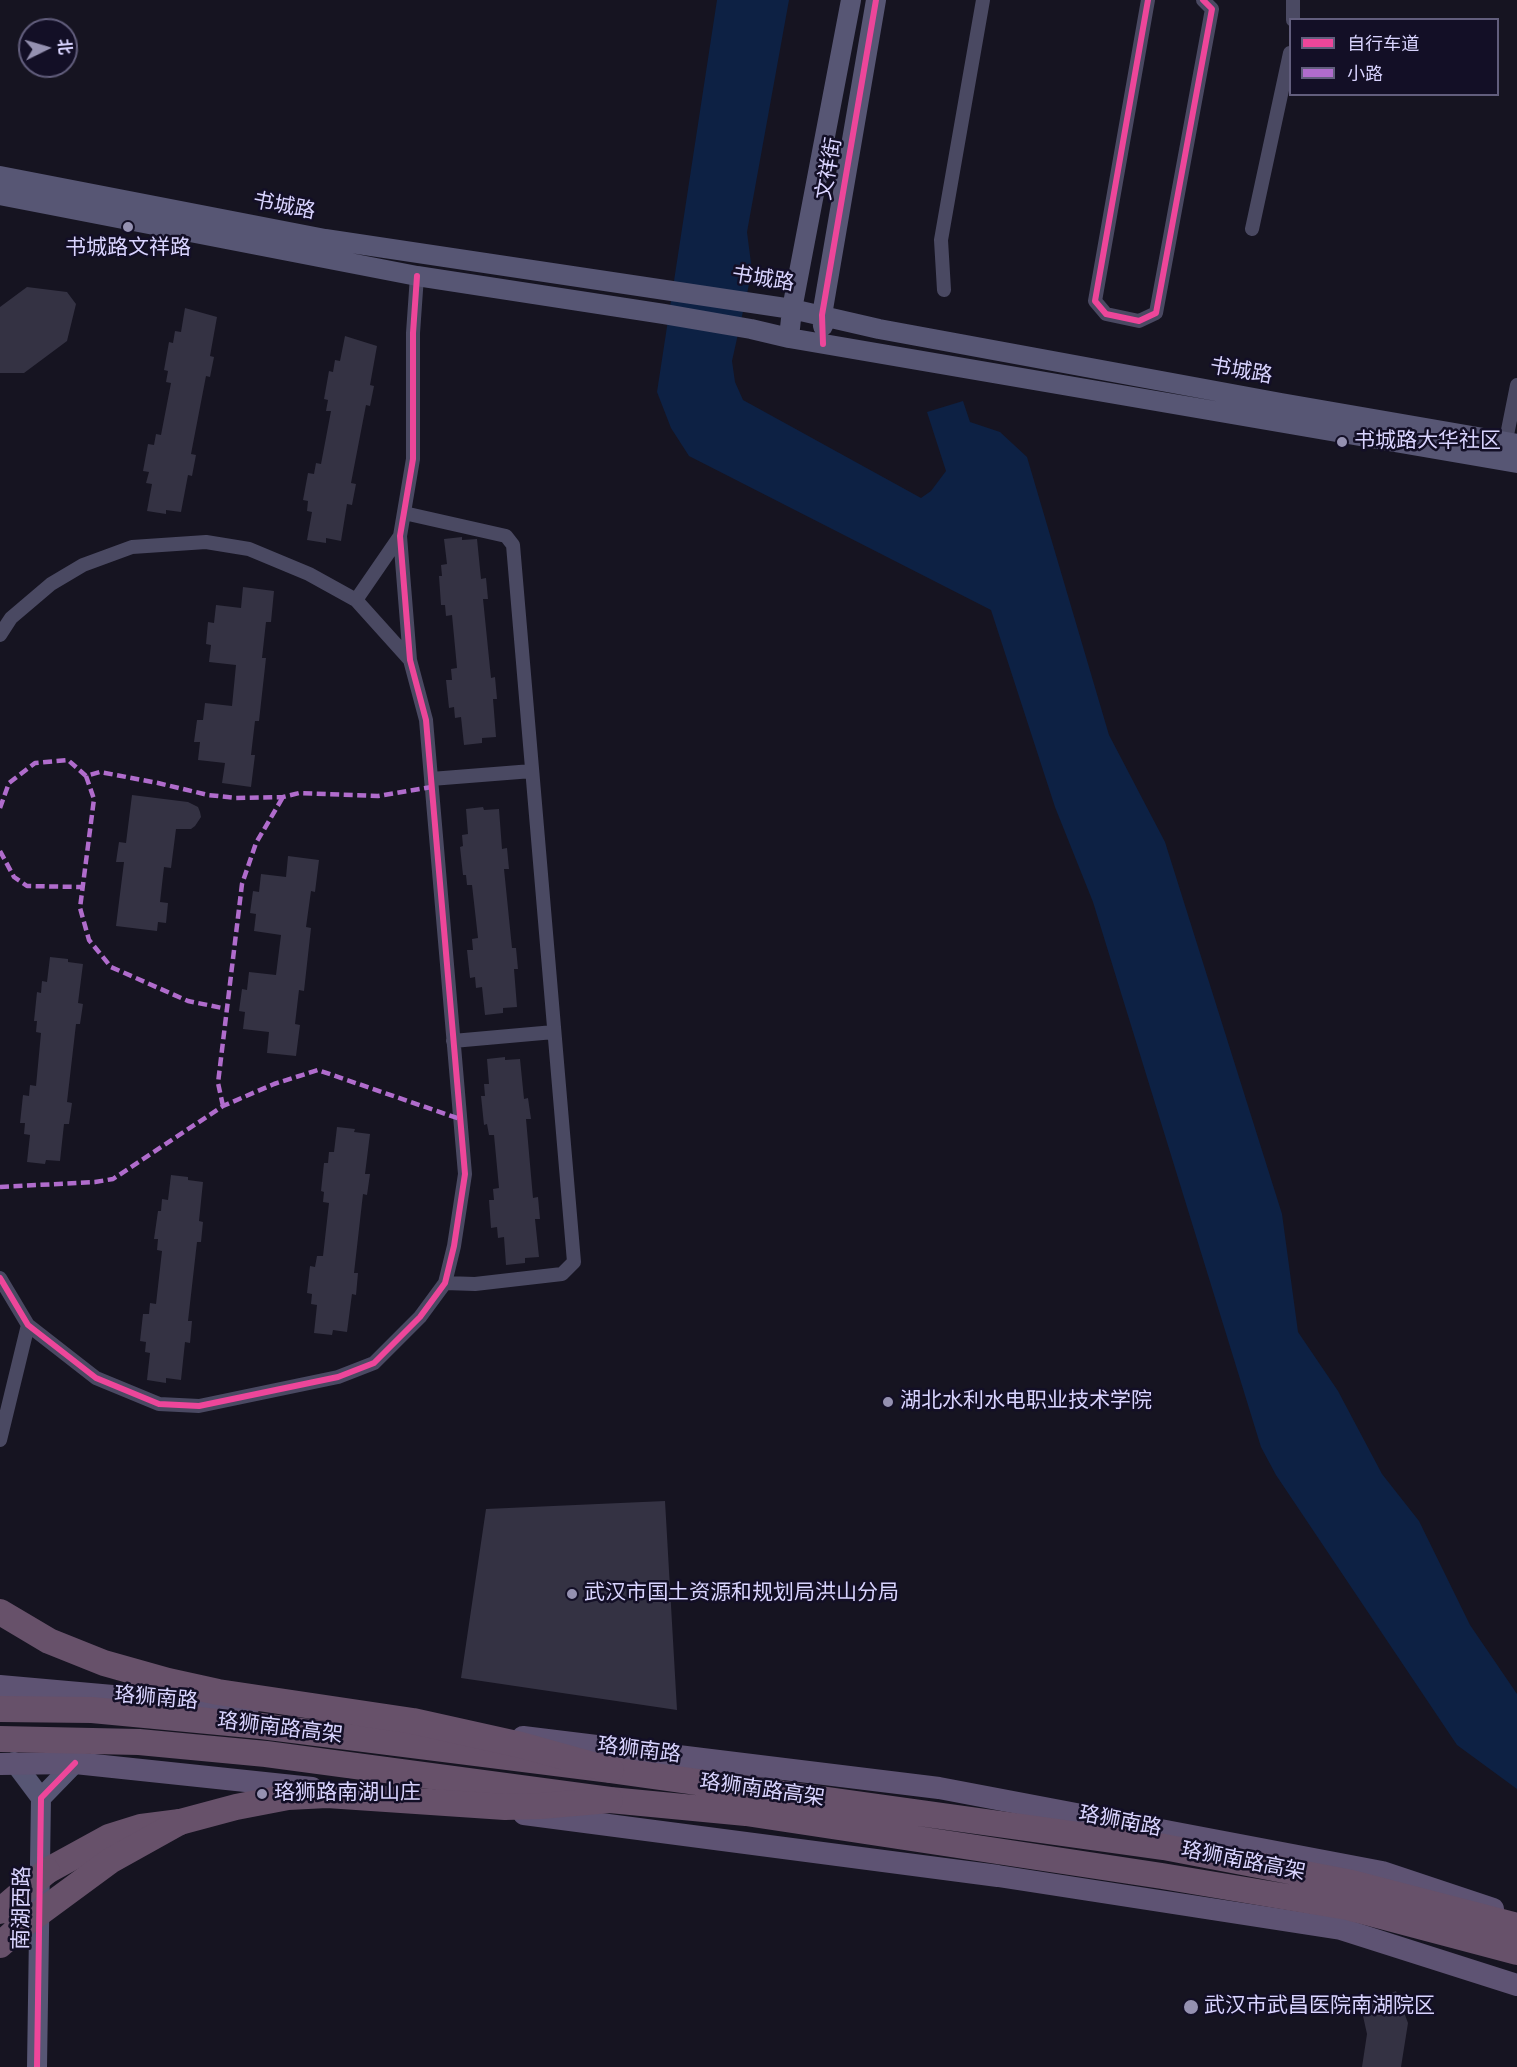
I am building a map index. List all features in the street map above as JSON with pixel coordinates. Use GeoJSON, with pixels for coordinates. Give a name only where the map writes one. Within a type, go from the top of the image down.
{"type":"FeatureCollection","features":[{"type":"Feature","properties":{"kind":"highway"},"geometry":{"type":"LineString","coordinates":[[0,1612],[60,1645],[104,1663],[168,1681],[218,1692],[413,1721],[521,1745],[611,1770]]}},
{"type":"Feature","properties":{"kind":"highway","name":"珞狮南路高架"},"geometry":{"type":"LineString","coordinates":[[0,1709],[92,1710],[197,1719],[611,1770],[1164,1847],[1352,1883],[1517,1926]]}},
{"type":"Feature","properties":{"kind":"highway","name":"珞狮南路高架"},"geometry":{"type":"LineString","coordinates":[[0,1739],[139,1742],[255,1753],[609,1800],[757,1815],[1150,1874],[1347,1907],[1517,1952]]}},
{"type":"Feature","properties":{"kind":"highway"},"geometry":{"type":"LineString","coordinates":[[0,1911],[47,1871],[109,1837],[141,1827],[180,1822],[277,1799],[327,1795],[505,1807],[609,1800]]}},
{"type":"Feature","properties":{"kind":"highway"},"geometry":{"type":"LineString","coordinates":[[0,1945],[110,1860],[180,1822]]}},
{"type":"Feature","properties":{"kind":"main road","name":"文祥街"},"geometry":{"type":"LineString","coordinates":[[789,338],[792,309],[851,0]]}},
{"type":"Feature","properties":{"kind":"main road","name":"文祥街"},"geometry":{"type":"LineString","coordinates":[[823,344],[822,315],[876,0]]}},
{"type":"Feature","properties":{"kind":"main road","name":"书城路"},"geometry":{"type":"LineString","coordinates":[[0,176],[325,239],[792,309],[879,329],[1510,453]]}},
{"type":"Feature","properties":{"kind":"main road","name":"书城路"},"geometry":{"type":"LineString","coordinates":[[0,195],[417,276],[664,314],[823,344],[1510,453]]}},
{"type":"Feature","properties":{"kind":"main road","name":"珞狮南路"},"geometry":{"type":"LineString","coordinates":[[0,1686],[396,1722],[939,1788],[1382,1872],[1517,1917]]}},
{"type":"Feature","properties":{"kind":"main road"},"geometry":{"type":"LineString","coordinates":[[7,1763],[75,1763],[417,1800],[998,1876],[1341,1929],[1517,1985]]}},
{"type":"Feature","properties":{"kind":"main road"},"geometry":{"type":"LineString","coordinates":[[7,1763],[41,1798],[75,1763]]}},
{"type":"Feature","properties":{"kind":"main road","name":"南湖西路"},"geometry":{"type":"LineString","coordinates":[[37,2067],[41,1798]]}},
{"type":"Feature","properties":{"kind":"street"},"geometry":{"type":"LineString","coordinates":[[944,290],[940,240],[983,0]]}},
{"type":"Feature","properties":{"kind":"street"},"geometry":{"type":"LineString","coordinates":[[1148,0],[1095,301],[1106,314],[1139,321],[1156,313],[1212,9],[1203,0]]}},
{"type":"Feature","properties":{"kind":"street"},"geometry":{"type":"LineString","coordinates":[[1293,0],[1293,18]]}},
{"type":"Feature","properties":{"kind":"street"},"geometry":{"type":"LineString","coordinates":[[1251,229],[1289,58]]}},
{"type":"Feature","properties":{"kind":"street"},"geometry":{"type":"LineString","coordinates":[[0,1278],[28,1325],[96,1378],[159,1404],[199,1406],[338,1377],[374,1363],[420,1317],[445,1283],[454,1246],[465,1174],[426,720],[410,660],[400,536],[412,459],[413,333],[417,276]]}},
{"type":"Feature","properties":{"kind":"street"},"geometry":{"type":"LineString","coordinates":[[1510,453],[1517,385]]}},
{"type":"Feature","properties":{"kind":"street"},"geometry":{"type":"LineString","coordinates":[[404,513],[506,536],[513,545],[574,1262],[562,1275],[475,1284],[445,1283]]}},
{"type":"Feature","properties":{"kind":"street"},"geometry":{"type":"LineString","coordinates":[[356,600],[400,536]]}},
{"type":"Feature","properties":{"kind":"street"},"geometry":{"type":"LineString","coordinates":[[0,635],[11,618],[51,584],[83,565],[132,547],[206,542],[249,549],[309,574],[356,600],[410,660]]}},
{"type":"Feature","properties":{"kind":"street"},"geometry":{"type":"LineString","coordinates":[[431,779],[532,771]]}},
{"type":"Feature","properties":{"kind":"street"},"geometry":{"type":"LineString","coordinates":[[453,1041],[554,1032]]}},
{"type":"Feature","properties":{"kind":"street"},"geometry":{"type":"LineString","coordinates":[[0,1440],[28,1325]]}},
{"type":"Feature","properties":{"kind":"water"},"geometry":{"type":"Polygon","coordinates":[[[717,0],[789,0],[747,232],[752,271],[732,361],[735,382],[743,400],[921,498],[931,491],[946,471],[927,412],[963,401],[970,422],[1000,432],[1027,457],[1109,735],[1165,842],[1282,1214],[1298,1332],[1338,1391],[1382,1474],[1419,1521],[1470,1625],[1517,1694],[1517,1789],[1457,1745],[1276,1475],[1261,1447],[1093,902],[1055,807],[991,610],[689,456],[671,428],[657,392],[717,0]]]}},
{"type":"Feature","properties":{"kind":"building"},"geometry":{"type":"Polygon","coordinates":[[[27,287],[67,292],[76,304],[67,341],[24,373],[0,373],[0,307],[27,287]]]}},
{"type":"Feature","properties":{"kind":"building"},"geometry":{"type":"Polygon","coordinates":[[[185,308],[217,317],[210,356],[214,357],[210,377],[206,376],[191,454],[196,455],[192,476],[188,475],[181,512],[166,510],[166,514],[147,511],[152,484],[146,483],[149,472],[143,471],[148,444],[154,445],[156,434],[161,435],[171,383],[166,382],[168,371],[164,370],[169,342],[173,343],[175,331],[181,332],[185,308]]]}},
{"type":"Feature","properties":{"kind":"building"},"geometry":{"type":"Polygon","coordinates":[[[345,336],[377,346],[370,385],[374,386],[370,406],[366,405],[351,483],[356,484],[352,505],[347,504],[341,541],[326,538],[326,543],[307,540],[312,512],[307,511],[308,501],[303,500],[308,473],[314,474],[316,463],[321,464],[331,411],[326,411],[328,400],[324,399],[329,371],[333,372],[335,360],[340,361],[345,336]]]}},
{"type":"Feature","properties":{"kind":"building"},"geometry":{"type":"Polygon","coordinates":[[[462,537],[462,540],[477,539],[481,579],[486,578],[488,599],[483,599],[491,678],[495,677],[497,699],[493,699],[496,737],[482,738],[482,743],[464,745],[461,717],[455,718],[454,707],[449,708],[446,680],[452,680],[451,669],[457,668],[452,615],[446,616],[445,605],[441,605],[439,576],[442,576],[441,565],[447,564],[444,539],[462,537]]]}},
{"type":"Feature","properties":{"kind":"building"},"geometry":{"type":"Polygon","coordinates":[[[243,587],[274,591],[271,622],[266,622],[262,658],[266,658],[259,721],[255,721],[251,755],[255,755],[251,787],[222,783],[225,763],[198,760],[200,742],[194,742],[197,720],[203,720],[205,703],[232,706],[236,665],[209,662],[211,645],[206,644],[208,622],[214,623],[216,605],[241,608],[243,587]]]}},
{"type":"Feature","properties":{"kind":"building"},"geometry":{"type":"Polygon","coordinates":[[[132,795],[188,802],[198,807],[201,817],[191,829],[176,829],[171,868],[164,867],[160,902],[168,903],[166,923],[158,922],[157,931],[116,926],[124,862],[116,862],[119,842],[126,843],[132,795]]]}},
{"type":"Feature","properties":{"kind":"building"},"geometry":{"type":"Polygon","coordinates":[[[483,807],[484,810],[499,809],[502,849],[507,848],[509,869],[504,869],[512,948],[516,948],[518,969],[514,969],[517,1007],[503,1008],[503,1013],[485,1015],[482,987],[476,988],[475,977],[470,978],[467,950],[473,950],[472,939],[478,938],[472,885],[467,885],[466,875],[463,875],[460,847],[463,846],[462,835],[468,834],[466,809],[483,807]]]}},
{"type":"Feature","properties":{"kind":"building"},"geometry":{"type":"Polygon","coordinates":[[[288,856],[319,860],[315,892],[311,891],[306,927],[311,928],[304,991],[299,990],[295,1024],[300,1025],[296,1056],[267,1053],[269,1032],[243,1029],[245,1012],[239,1011],[242,989],[247,990],[249,972],[276,975],[281,935],[254,931],[256,914],[250,913],[253,891],[259,892],[261,874],[286,877],[288,856]]]}},
{"type":"Feature","properties":{"kind":"building"},"geometry":{"type":"Polygon","coordinates":[[[50,957],[83,964],[78,1003],[83,1004],[80,1024],[76,1024],[67,1102],[72,1103],[69,1124],[64,1124],[60,1161],[46,1160],[45,1164],[27,1162],[30,1135],[24,1134],[25,1123],[20,1123],[23,1095],[29,1096],[30,1085],[36,1086],[41,1033],[36,1032],[37,1021],[34,1021],[37,992],[41,993],[42,981],[47,982],[50,957]]]}},
{"type":"Feature","properties":{"kind":"building"},"geometry":{"type":"Polygon","coordinates":[[[505,1057],[505,1060],[520,1059],[524,1099],[528,1098],[531,1119],[526,1119],[533,1198],[538,1197],[540,1219],[535,1219],[539,1257],[525,1258],[525,1263],[506,1265],[504,1237],[498,1238],[497,1227],[491,1228],[489,1200],[494,1200],[493,1189],[499,1188],[494,1135],[489,1135],[487,1124],[484,1125],[481,1096],[485,1096],[484,1084],[489,1084],[487,1059],[505,1057]]]}},
{"type":"Feature","properties":{"kind":"building"},"geometry":{"type":"Polygon","coordinates":[[[337,1127],[370,1134],[365,1174],[370,1174],[367,1195],[363,1194],[354,1273],[358,1273],[356,1295],[352,1294],[347,1332],[333,1330],[332,1335],[314,1333],[317,1305],[311,1304],[312,1294],[307,1293],[310,1266],[315,1267],[317,1256],[323,1256],[329,1203],[323,1202],[324,1192],[321,1191],[324,1163],[328,1163],[329,1152],[334,1152],[337,1127]]]}},
{"type":"Feature","properties":{"kind":"building"},"geometry":{"type":"Polygon","coordinates":[[[171,1175],[203,1182],[199,1221],[203,1222],[201,1242],[197,1242],[188,1321],[192,1321],[190,1343],[185,1342],[181,1380],[166,1378],[166,1383],[147,1380],[150,1353],[145,1352],[146,1342],[140,1341],[143,1314],[149,1314],[150,1303],[156,1304],[162,1251],[157,1250],[158,1239],[154,1239],[162,1199],[168,1200],[171,1175]]]}},
{"type":"Feature","properties":{"kind":"building","name":"武汉市国土资源和规划局洪山分局"},"geometry":{"type":"Polygon","coordinates":[[[665,1501],[677,1710],[461,1678],[486,1509],[665,1501]]]}},
{"type":"Feature","properties":{"kind":"building"},"geometry":{"type":"Polygon","coordinates":[[[1396,1991],[1408,2023],[1401,2067],[1362,2067],[1367,2034],[1361,2007],[1396,1991]]]}},
{"type":"Feature","properties":{"kind":"marked path"},"geometry":{"type":"LineString","coordinates":[[0,808],[9,783],[35,763],[68,760],[86,776],[100,772],[208,795],[236,798],[283,797],[299,793],[378,796],[432,787]]}},
{"type":"Feature","properties":{"kind":"marked path"},"geometry":{"type":"LineString","coordinates":[[86,776],[94,799],[80,908],[89,940],[111,967],[188,1001],[227,1009]]}},
{"type":"Feature","properties":{"kind":"marked path"},"geometry":{"type":"LineString","coordinates":[[223,1106],[218,1083],[242,884],[256,843],[283,797]]}},
{"type":"Feature","properties":{"kind":"marked path"},"geometry":{"type":"LineString","coordinates":[[0,851],[14,877],[27,886],[82,887]]}},
{"type":"Feature","properties":{"kind":"marked path"},"geometry":{"type":"LineString","coordinates":[[0,1187],[113,1179],[223,1106],[274,1084],[318,1070],[460,1119]]}},
{"type":"Feature","properties":{"kind":"cycle path"},"geometry":{"type":"LineString","coordinates":[[823,344],[822,315],[876,0]]}},
{"type":"Feature","properties":{"kind":"cycle path"},"geometry":{"type":"LineString","coordinates":[[1148,0],[1095,301],[1106,314],[1139,321],[1156,313],[1212,9],[1203,0]]}},
{"type":"Feature","properties":{"kind":"cycle path"},"geometry":{"type":"LineString","coordinates":[[0,1278],[28,1325],[96,1378],[159,1404],[199,1406],[338,1377],[374,1363],[420,1317],[445,1283],[454,1246],[465,1174],[426,720],[410,660],[400,536],[413,459],[413,333],[417,276]]}},
{"type":"Feature","properties":{"kind":"cycle path"},"geometry":{"type":"LineString","coordinates":[[37,2067],[41,1798],[75,1763]]}},
{"type":"Feature","properties":{"kind":"place","name":"书城路文祥路"},"geometry":{"type":"Point","coordinates":[128,227]}},
{"type":"Feature","properties":{"kind":"place","name":"书城路大华社区"},"geometry":{"type":"Point","coordinates":[1342,442]}},
{"type":"Feature","properties":{"kind":"place","name":"湖北水利水电职业技术学院"},"geometry":{"type":"Point","coordinates":[888,1402]}},
{"type":"Feature","properties":{"kind":"place","name":"武汉市国土资源和规划局洪山分局"},"geometry":{"type":"Point","coordinates":[572,1594]}},
{"type":"Feature","properties":{"kind":"place","name":"珞狮路南湖山庄"},"geometry":{"type":"Point","coordinates":[262,1794]}},
{"type":"Feature","properties":{"kind":"place","name":"武汉市武昌医院南湖院区"},"geometry":{"type":"Point","coordinates":[1191,2007]}}]}
